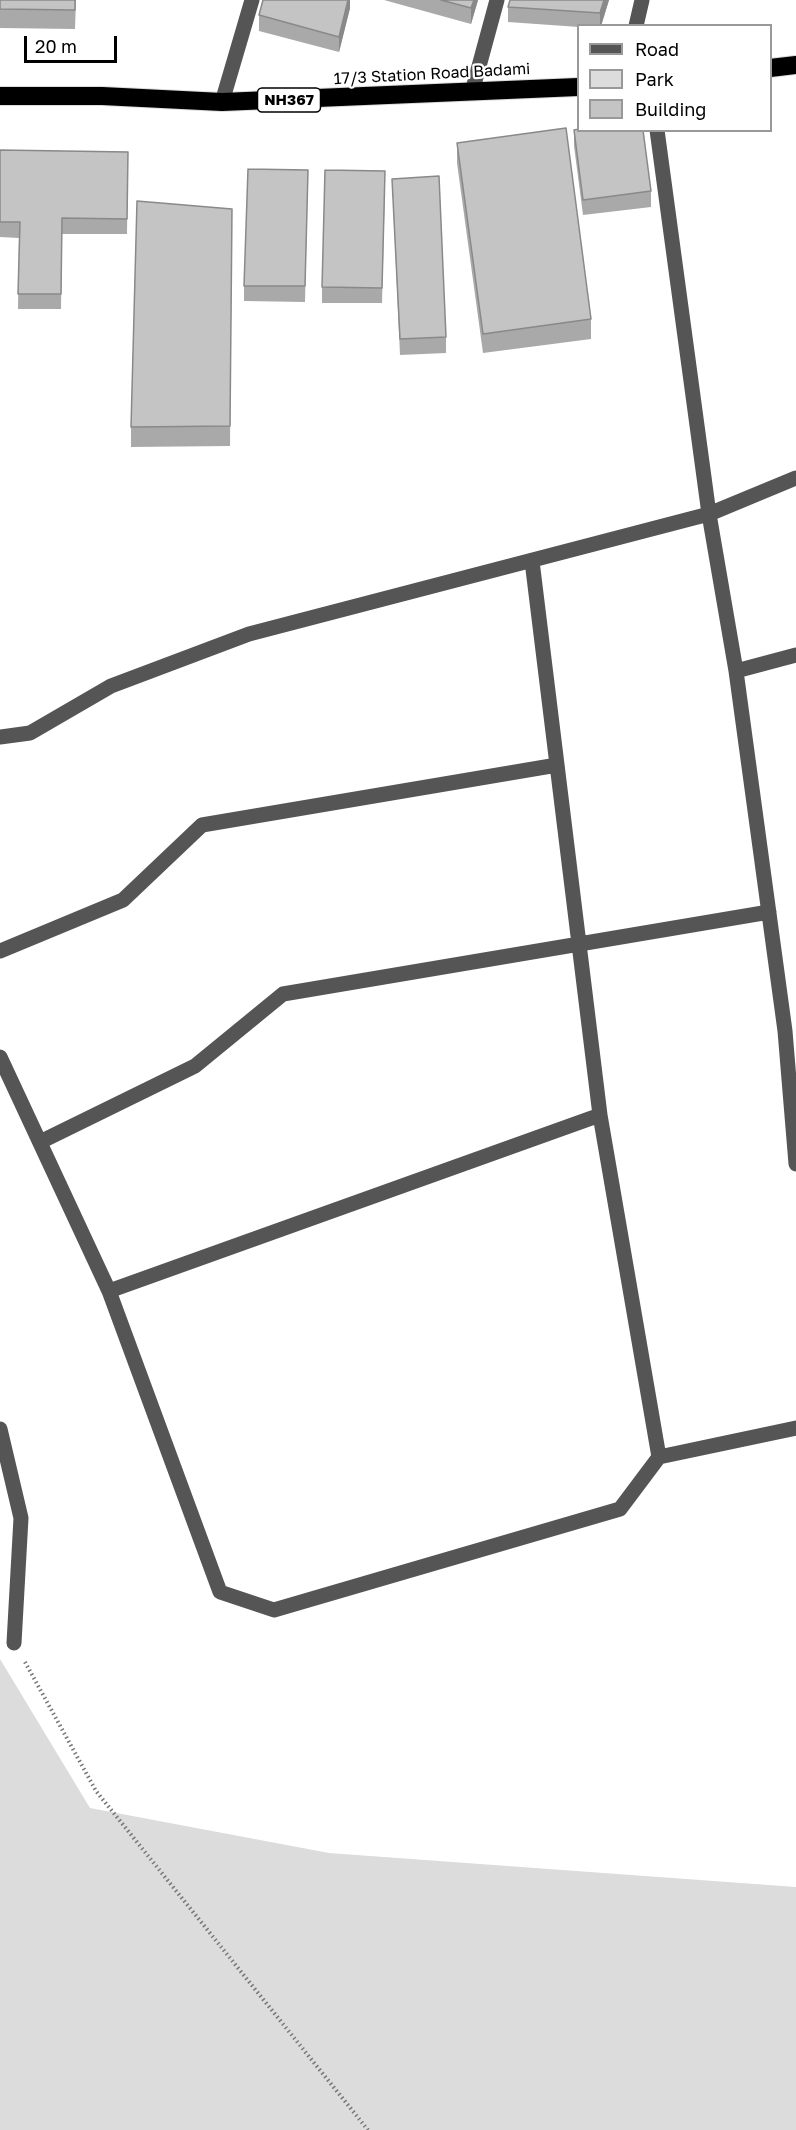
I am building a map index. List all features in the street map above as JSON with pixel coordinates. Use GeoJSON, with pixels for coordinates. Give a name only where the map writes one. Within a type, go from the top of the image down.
{"type":"FeatureCollection","features":[{"type":"Feature","properties":{"kind":"highway"},"geometry":{"type":"LineString","coordinates":[[772,68],[796,65]]}},
{"type":"Feature","properties":{"kind":"highway","name":"17/3 Station Road Badami"},"geometry":{"type":"LineString","coordinates":[[0,96],[102,96],[222,102],[577,87]]}},
{"type":"Feature","properties":{"kind":"street"},"geometry":{"type":"LineString","coordinates":[[222,102],[252,0]]}},
{"type":"Feature","properties":{"kind":"street"},"geometry":{"type":"LineString","coordinates":[[472,92],[497,0]]}},
{"type":"Feature","properties":{"kind":"street"},"geometry":{"type":"LineString","coordinates":[[636,24],[642,0]]}},
{"type":"Feature","properties":{"kind":"street"},"geometry":{"type":"LineString","coordinates":[[657,132],[708,514],[736,671],[769,912],[792,1054],[796,1164]]}},
{"type":"Feature","properties":{"kind":"street"},"geometry":{"type":"LineString","coordinates":[[0,737],[30,733],[111,686],[249,634],[708,514],[796,478]]}},
{"type":"Feature","properties":{"kind":"street"},"geometry":{"type":"LineString","coordinates":[[532,561],[600,1115],[660,1456]]}},
{"type":"Feature","properties":{"kind":"street"},"geometry":{"type":"LineString","coordinates":[[736,671],[796,655]]}},
{"type":"Feature","properties":{"kind":"street"},"geometry":{"type":"LineString","coordinates":[[0,951],[123,900],[202,825],[557,765]]}},
{"type":"Feature","properties":{"kind":"street"},"geometry":{"type":"LineString","coordinates":[[40,1142],[195,1066],[283,994],[769,912]]}},
{"type":"Feature","properties":{"kind":"street"},"geometry":{"type":"LineString","coordinates":[[0,1057],[109,1291],[220,1592],[274,1610],[620,1509],[660,1456],[796,1428]]}},
{"type":"Feature","properties":{"kind":"street"},"geometry":{"type":"LineString","coordinates":[[109,1291],[600,1115]]}},
{"type":"Feature","properties":{"kind":"street"},"geometry":{"type":"LineString","coordinates":[[0,1429],[21,1518],[14,1643]]}},
{"type":"Feature","properties":{"kind":"path"},"geometry":{"type":"LineString","coordinates":[[14,1643],[96,1791],[368,2130]]}},
{"type":"Feature","properties":{"kind":"green space"},"geometry":{"type":"Polygon","coordinates":[[[0,1659],[90,1808],[329,1853],[796,1887],[796,2130],[0,2130],[0,1659]]]}},
{"type":"Feature","properties":{"kind":"building"},"geometry":{"type":"Polygon","coordinates":[[[0,0],[75,0],[75,10],[0,9],[0,0]]]}},
{"type":"Feature","properties":{"kind":"building"},"geometry":{"type":"Polygon","coordinates":[[[263,0],[348,0],[339,37],[259,15],[263,0]]]}},
{"type":"Feature","properties":{"kind":"building"},"geometry":{"type":"Polygon","coordinates":[[[441,0],[474,0],[471,8],[441,0]]]}},
{"type":"Feature","properties":{"kind":"building"},"geometry":{"type":"Polygon","coordinates":[[[510,0],[604,0],[600,13],[508,7],[510,0]]]}},
{"type":"Feature","properties":{"kind":"building"},"geometry":{"type":"Polygon","coordinates":[[[566,128],[591,319],[483,334],[457,143],[566,128]]]}},
{"type":"Feature","properties":{"kind":"building"},"geometry":{"type":"Polygon","coordinates":[[[577,129],[577,132],[643,132],[651,191],[583,200],[574,130],[577,129]]]}},
{"type":"Feature","properties":{"kind":"building"},"geometry":{"type":"Polygon","coordinates":[[[0,150],[128,152],[127,219],[62,218],[61,294],[18,294],[20,222],[0,222],[0,150]]]}},
{"type":"Feature","properties":{"kind":"building"},"geometry":{"type":"Polygon","coordinates":[[[248,169],[308,170],[305,286],[244,286],[248,169]]]}},
{"type":"Feature","properties":{"kind":"building"},"geometry":{"type":"Polygon","coordinates":[[[325,170],[385,171],[382,288],[322,287],[325,170]]]}},
{"type":"Feature","properties":{"kind":"building"},"geometry":{"type":"Polygon","coordinates":[[[439,176],[446,337],[400,339],[392,179],[439,176]]]}},
{"type":"Feature","properties":{"kind":"building"},"geometry":{"type":"Polygon","coordinates":[[[137,201],[232,209],[230,426],[131,427],[137,201]]]}}]}
